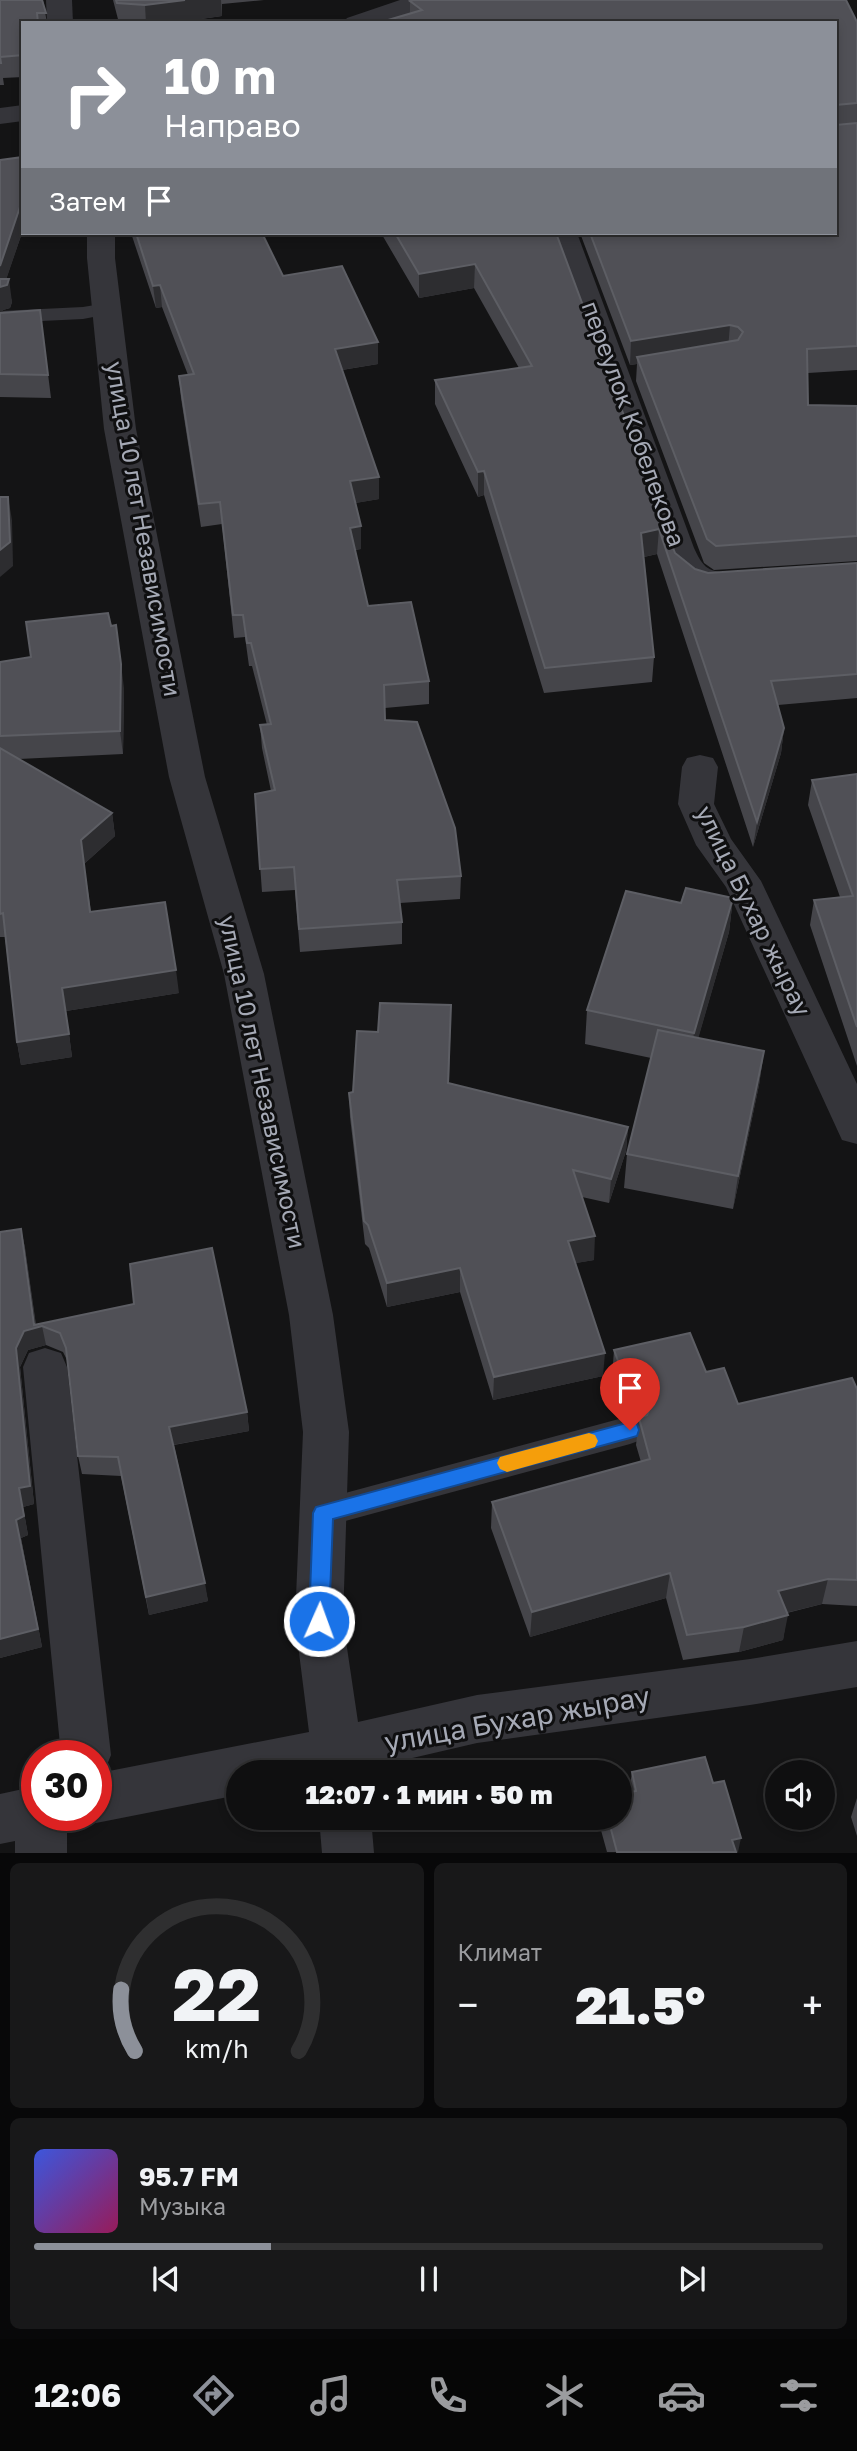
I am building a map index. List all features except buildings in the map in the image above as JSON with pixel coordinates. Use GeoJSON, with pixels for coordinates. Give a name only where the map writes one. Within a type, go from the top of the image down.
{"type":"FeatureCollection","features":[{"type":"Feature","properties":{"kind":"street"},"geometry":{"type":"LineString","coordinates":[[59,0],[60,21]]}},
{"type":"Feature","properties":{"kind":"street"},"geometry":{"type":"LineString","coordinates":[[362,21],[425,0]]}},
{"type":"Feature","properties":{"kind":"street"},"geometry":{"type":"LineString","coordinates":[[0,116],[21,113]]}},
{"type":"Feature","properties":{"kind":"street","name":"улица 10 лет Независимости"},"geometry":{"type":"LineString","coordinates":[[101,235],[120,429],[187,776],[244,974],[311,1315],[326,1432],[319,1621],[339,1760]]}},
{"type":"Feature","properties":{"kind":"street","name":"переулок Кобелекова"},"geometry":{"type":"LineString","coordinates":[[564,235],[629,374],[687,570],[706,584],[757,580]]}},
{"type":"Feature","properties":{"kind":"street","name":"улица Бухар жырау"},"geometry":{"type":"LineString","coordinates":[[699,767],[696,804],[715,845],[742,881],[857,1128]]}},
{"type":"Feature","properties":{"kind":"street"},"geometry":{"type":"LineString","coordinates":[[46,1367],[84,1740]]}},
{"type":"Feature","properties":{"kind":"street","name":"улица Бухар жырау"},"geometry":{"type":"LineString","coordinates":[[345,1760],[477,1719],[750,1682],[857,1664]]}},
{"type":"Feature","properties":{"kind":"street","name":"улица Бухар жырау"},"geometry":{"type":"LineString","coordinates":[[112,1796],[226,1779]]}},
{"type":"Feature","properties":{"kind":"street"},"geometry":{"type":"LineString","coordinates":[[0,1819],[21,1814]]}},
{"type":"Feature","properties":{"kind":"street"},"geometry":{"type":"LineString","coordinates":[[346,1830],[348,1853]]}},
{"type":"Feature","properties":{"kind":"street"},"geometry":{"type":"LineString","coordinates":[[41,1831],[41,1853]]}},
{"type":"Feature","properties":{"kind":"lane"},"geometry":{"type":"LineString","coordinates":[[0,317],[83,313],[107,309]]}},
{"type":"Feature","properties":{"kind":"lane"},"geometry":{"type":"LineString","coordinates":[[323,1513],[630,1430]]}},
{"type":"Feature","properties":{"kind":"slow traffic"},"geometry":{"type":"LineString","coordinates":[[507,1463],[589,1441]]}},
{"type":"Feature","properties":{"kind":"route"},"geometry":{"type":"LineString","coordinates":[[319,1621],[323,1513],[630,1430]]}}]}
